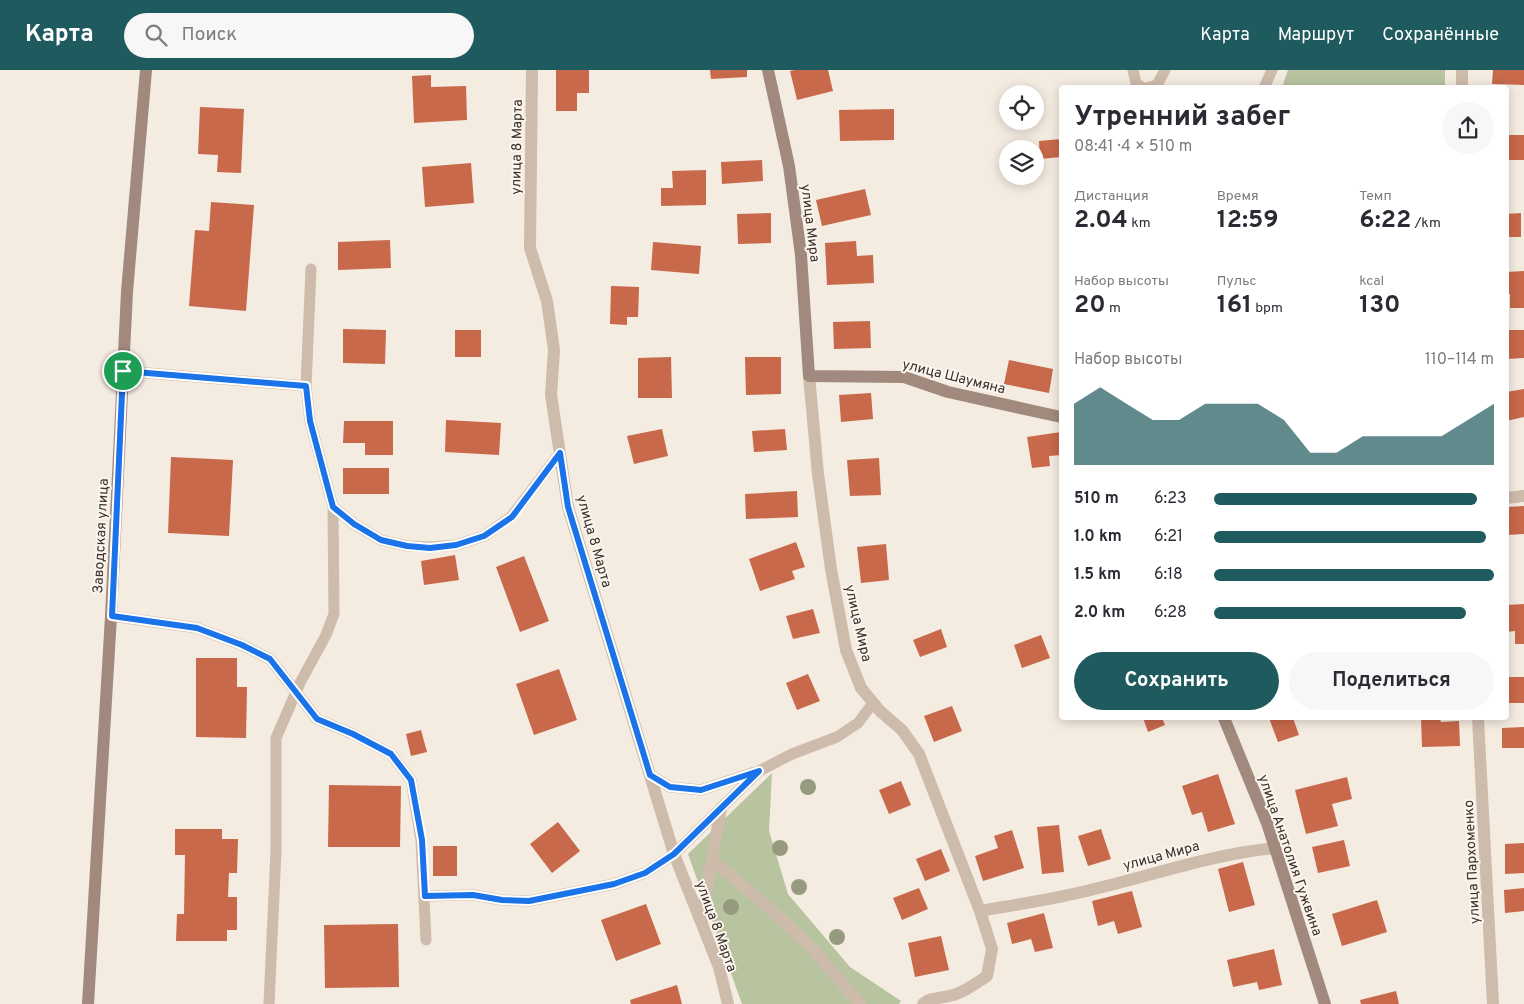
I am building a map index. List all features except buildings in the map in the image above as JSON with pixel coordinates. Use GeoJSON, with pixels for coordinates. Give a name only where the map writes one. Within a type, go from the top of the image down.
{"type":"FeatureCollection","features":[{"type":"Feature","properties":{"kind":"street","name":"Заводская улица"},"geometry":{"type":"LineString","coordinates":[[88,1004],[112,616],[127,292],[146,70]]}},
{"type":"Feature","properties":{"kind":"street","name":"улица 8 Марта"},"geometry":{"type":"LineString","coordinates":[[532,70],[530,248],[547,301],[554,350],[552,395],[568,507],[674,854],[719,967],[728,1004]]}},
{"type":"Feature","properties":{"kind":"street","name":"улица Мира"},"geometry":{"type":"LineString","coordinates":[[768,70],[789,166],[800,246],[818,474],[846,650],[860,688],[902,730],[919,754],[980,911],[1082,892],[1202,859],[1275,848]]}},
{"type":"Feature","properties":{"kind":"street"},"geometry":{"type":"LineString","coordinates":[[1462,70],[1462,85]]}},
{"type":"Feature","properties":{"kind":"street","name":"улица Шаумяна"},"geometry":{"type":"LineString","coordinates":[[809,376],[904,377],[948,392],[1059,418]]}},
{"type":"Feature","properties":{"kind":"street"},"geometry":{"type":"LineString","coordinates":[[1509,498],[1524,496]]}},
{"type":"Feature","properties":{"kind":"street","name":"улица Анатолия Гужвина"},"geometry":{"type":"LineString","coordinates":[[1225,720],[1267,823],[1326,1004]]}},
{"type":"Feature","properties":{"kind":"street","name":"улица Пархоменко"},"geometry":{"type":"LineString","coordinates":[[1478,720],[1493,1004]]}},
{"type":"Feature","properties":{"kind":"street"},"geometry":{"type":"LineString","coordinates":[[702,926],[721,808]]}},
{"type":"Feature","properties":{"kind":"street"},"geometry":{"type":"LineString","coordinates":[[712,860],[768,907],[810,946],[860,1004]]}},
{"type":"Feature","properties":{"kind":"street"},"geometry":{"type":"LineString","coordinates":[[923,1004],[928,1000],[949,996],[970,988],[987,976],[992,948],[980,911]]}},
{"type":"Feature","properties":{"kind":"lane"},"geometry":{"type":"LineString","coordinates":[[1133,70],[1136,83],[1139,85]]}},
{"type":"Feature","properties":{"kind":"lane"},"geometry":{"type":"LineString","coordinates":[[1157,85],[1165,70]]}},
{"type":"Feature","properties":{"kind":"lane"},"geometry":{"type":"LineString","coordinates":[[1265,85],[1272,70]]}},
{"type":"Feature","properties":{"kind":"lane"},"geometry":{"type":"LineString","coordinates":[[269,1004],[276,851],[276,738],[296,691],[326,636],[334,614],[333,507],[310,421],[306,386],[311,269]]}},
{"type":"Feature","properties":{"kind":"lane"},"geometry":{"type":"LineString","coordinates":[[123,371],[306,386]]}},
{"type":"Feature","properties":{"kind":"lane"},"geometry":{"type":"LineString","coordinates":[[333,507],[354,524],[381,540],[407,546],[430,548],[456,545],[484,536],[512,517],[560,453]]}},
{"type":"Feature","properties":{"kind":"lane"},"geometry":{"type":"LineString","coordinates":[[112,616],[197,628],[242,645],[270,659],[317,719],[353,734],[391,754],[411,780],[422,840],[426,940]]}},
{"type":"Feature","properties":{"kind":"lane"},"geometry":{"type":"LineString","coordinates":[[650,775],[670,787],[701,790],[759,771],[792,754],[837,738],[858,724],[873,703]]}},
{"type":"Feature","properties":{"kind":"lane"},"geometry":{"type":"LineString","coordinates":[[425,896],[473,895],[502,900],[529,901],[614,884],[645,873],[674,854],[759,771]]}},
{"type":"Feature","properties":{"kind":"green space"},"geometry":{"type":"Polygon","coordinates":[[[1288,70],[1445,70],[1445,85],[1283,85],[1288,70]]]}},
{"type":"Feature","properties":{"kind":"green space"},"geometry":{"type":"Polygon","coordinates":[[[772,773],[769,831],[788,894],[850,967],[901,1001],[899,1004],[742,1004],[688,854],[772,773]]]}},
{"type":"Feature","properties":{"kind":"route"},"geometry":{"type":"LineString","coordinates":[[123,371],[306,386],[310,421],[333,507],[354,524],[381,540],[407,546],[430,548],[456,545],[484,536],[512,517],[560,453],[568,507],[650,775],[670,787],[701,790],[759,771],[674,854],[645,873],[614,884],[529,901],[502,900],[473,895],[425,896],[422,840],[411,780],[391,754],[353,734],[317,719],[270,659],[242,645],[197,628],[112,616],[123,371]]}}]}
